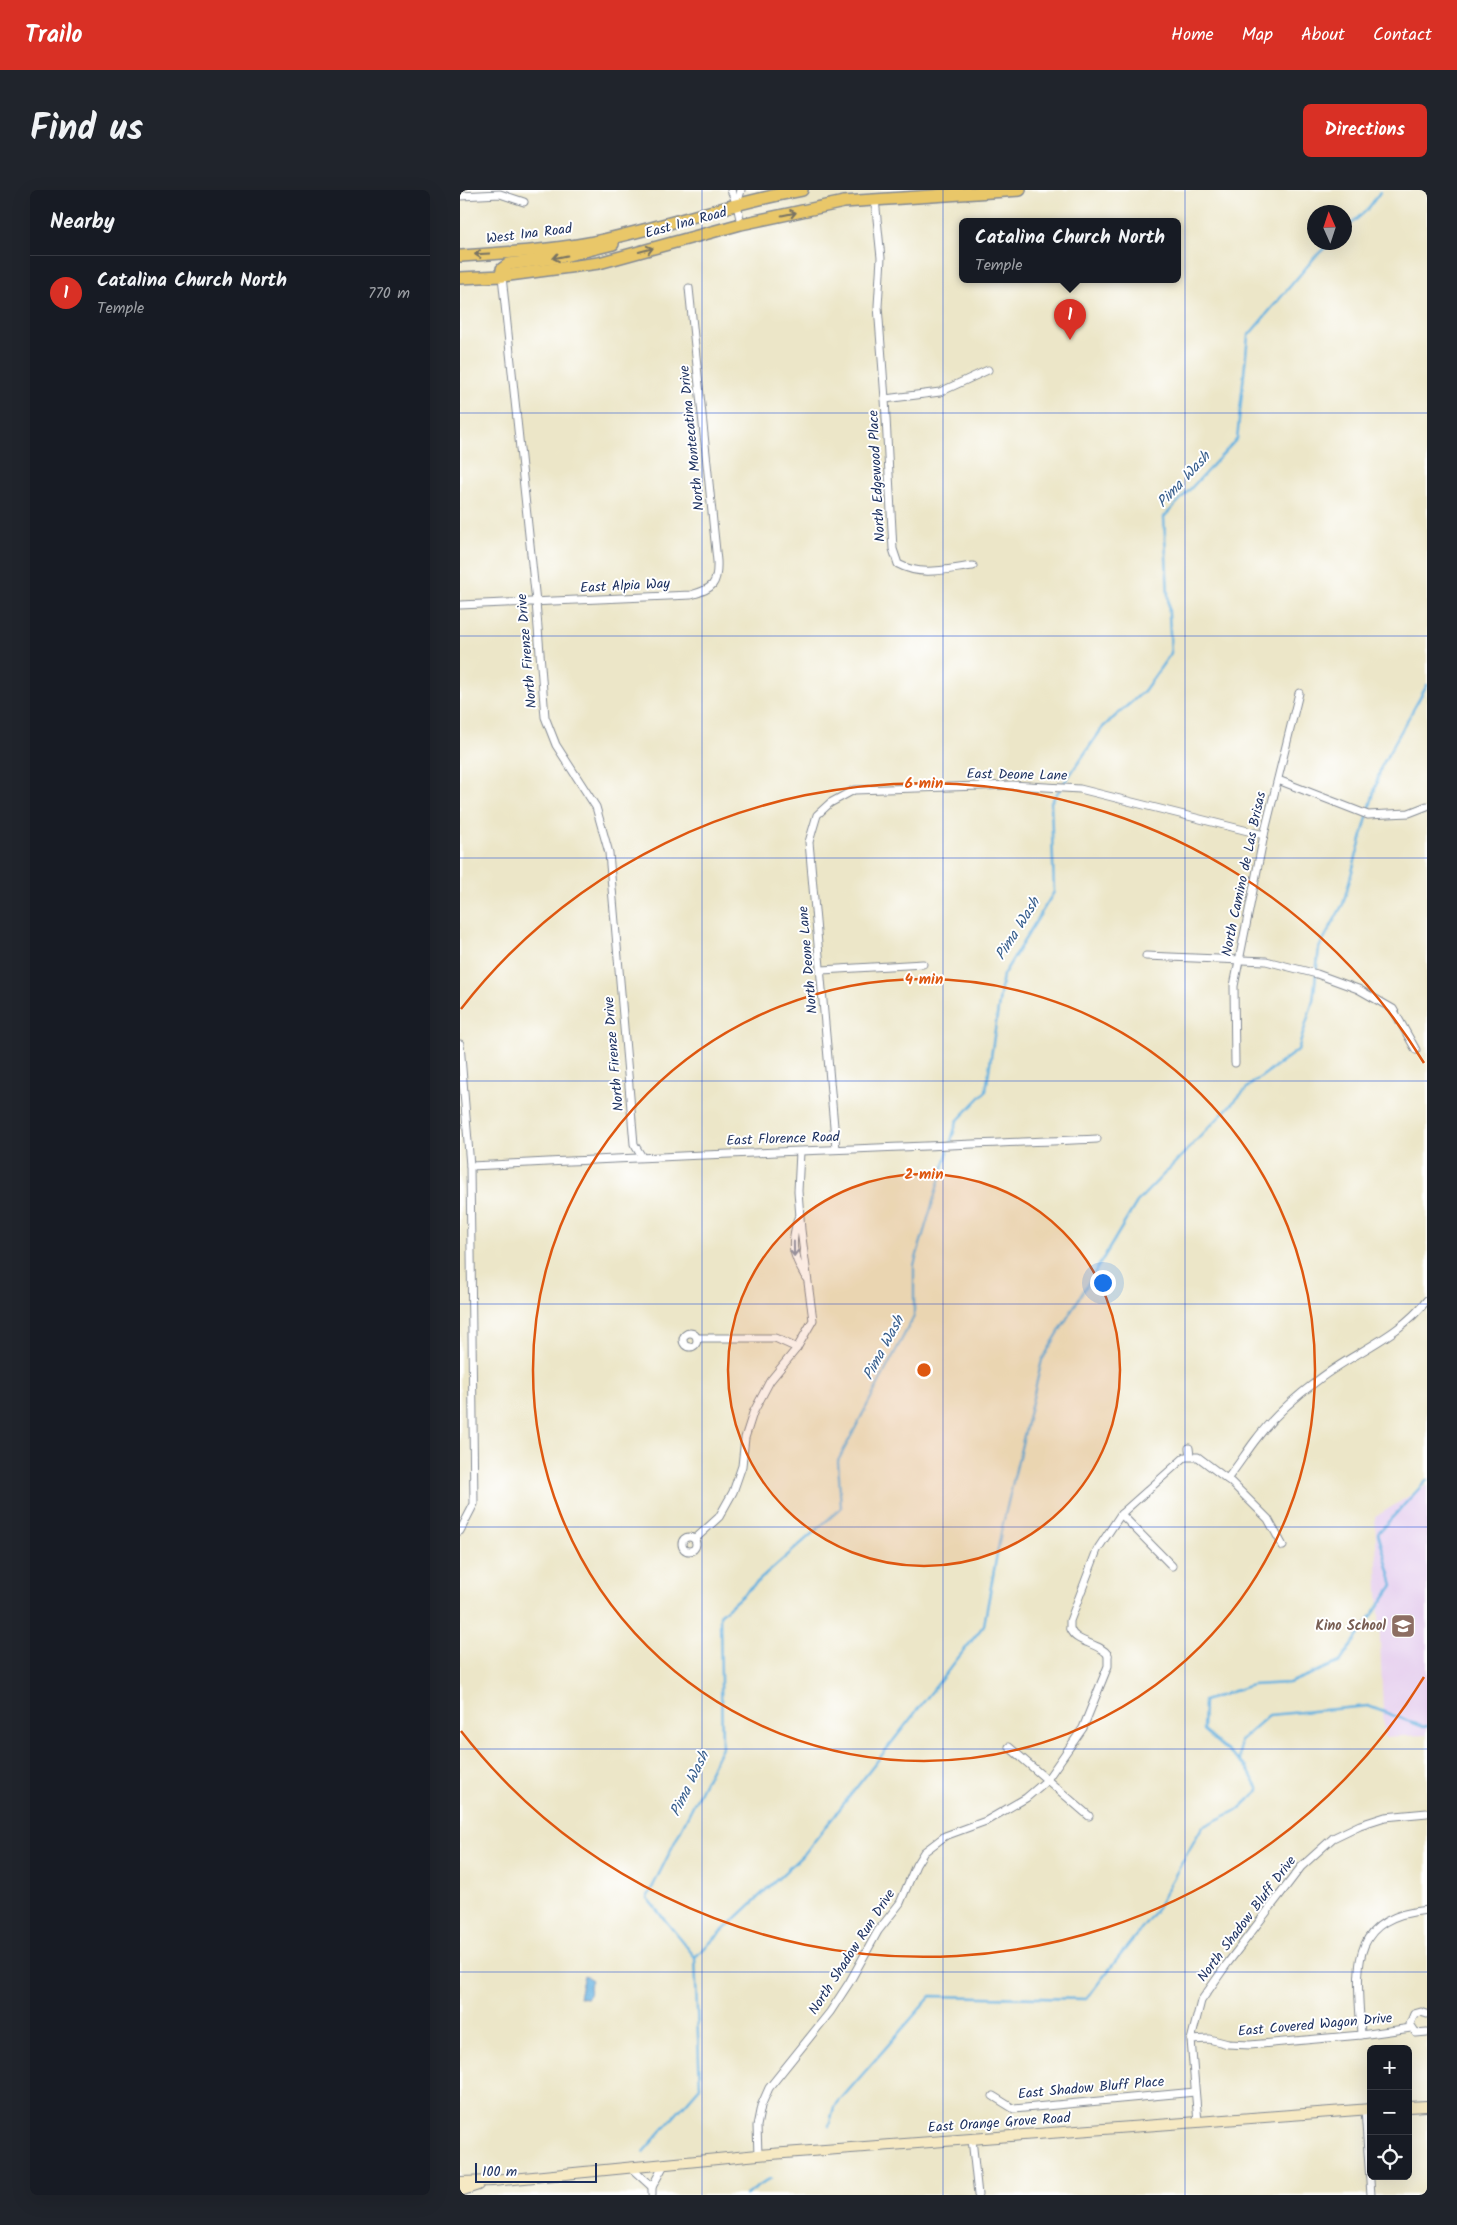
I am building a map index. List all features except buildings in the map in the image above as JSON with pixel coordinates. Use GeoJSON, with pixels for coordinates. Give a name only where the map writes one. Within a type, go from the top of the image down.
{"type":"FeatureCollection","features":[{"type":"Feature","properties":{"kind":"main road","name":"East Ina Road"},"geometry":{"type":"LineString","coordinates":[[601,240],[764,197],[802,190]]}},
{"type":"Feature","properties":{"kind":"main road","name":"East Ina Road"},"geometry":{"type":"LineString","coordinates":[[502,276],[599,262],[741,224],[844,202],[1020,190]]}},
{"type":"Feature","properties":{"kind":"main road"},"geometry":{"type":"LineString","coordinates":[[460,278],[502,276],[502,268],[509,264],[556,258],[609,246],[638,231]]}},
{"type":"Feature","properties":{"kind":"main road","name":"West Ina Road"},"geometry":{"type":"LineString","coordinates":[[460,256],[504,253],[601,240]]}},
{"type":"Feature","properties":{"kind":"main road"},"geometry":{"type":"LineString","coordinates":[[1412,2107],[1427,2106]]}},
{"type":"Feature","properties":{"kind":"main road","name":"East Orange Grove Road"},"geometry":{"type":"LineString","coordinates":[[493,2181],[758,2155],[1367,2109]]}},
{"type":"Feature","properties":{"kind":"main road"},"geometry":{"type":"LineString","coordinates":[[460,2182],[493,2181]]}},
{"type":"Feature","properties":{"kind":"main road"},"geometry":{"type":"LineString","coordinates":[[460,2190],[493,2181]]}},
{"type":"Feature","properties":{"kind":"street"},"geometry":{"type":"LineString","coordinates":[[731,190],[737,205],[741,224]]}},
{"type":"Feature","properties":{"kind":"street"},"geometry":{"type":"LineString","coordinates":[[737,205],[741,190]]}},
{"type":"Feature","properties":{"kind":"street"},"geometry":{"type":"LineString","coordinates":[[460,196],[500,194],[524,202]]}},
{"type":"Feature","properties":{"kind":"street","name":"North Edgewood Place"},"geometry":{"type":"LineString","coordinates":[[875,199],[881,258],[878,306],[893,548],[898,564],[911,571],[933,572],[973,566]]}},
{"type":"Feature","properties":{"kind":"street","name":"North Firenze Drive"},"geometry":{"type":"LineString","coordinates":[[502,276],[546,717],[556,745],[596,807],[609,853],[634,1144],[642,1157]]}},
{"type":"Feature","properties":{"kind":"street","name":"North Montecatina Drive"},"geometry":{"type":"LineString","coordinates":[[690,288],[717,561],[717,575],[713,585]]}},
{"type":"Feature","properties":{"kind":"street","name":"North Edgewood Place"},"geometry":{"type":"LineString","coordinates":[[885,399],[940,392],[988,370]]}},
{"type":"Feature","properties":{"kind":"street","name":"East Alpia Way"},"geometry":{"type":"LineString","coordinates":[[460,605],[691,595],[704,591],[713,585]]}},
{"type":"Feature","properties":{"kind":"street","name":"North Camino de Las Brisas"},"geometry":{"type":"LineString","coordinates":[[1235,1063],[1234,986],[1264,835],[1299,694]]}},
{"type":"Feature","properties":{"kind":"street"},"geometry":{"type":"LineString","coordinates":[[1278,780],[1368,815],[1410,813],[1427,806]]}},
{"type":"Feature","properties":{"kind":"street","name":"East Deone Lane"},"geometry":{"type":"LineString","coordinates":[[854,790],[1012,785],[1080,789],[1264,835]]}},
{"type":"Feature","properties":{"kind":"street","name":"North Deone Lane"},"geometry":{"type":"LineString","coordinates":[[836,1149],[822,970],[809,842],[817,815],[830,803],[854,790]]}},
{"type":"Feature","properties":{"kind":"street"},"geometry":{"type":"LineString","coordinates":[[1146,956],[1266,960],[1309,971],[1358,989],[1393,1009],[1416,1050]]}},
{"type":"Feature","properties":{"kind":"street"},"geometry":{"type":"LineString","coordinates":[[822,970],[923,964]]}},
{"type":"Feature","properties":{"kind":"street"},"geometry":{"type":"LineString","coordinates":[[460,1044],[470,1166],[474,1504],[460,1531]]}},
{"type":"Feature","properties":{"kind":"street","name":"East Florence Road"},"geometry":{"type":"LineString","coordinates":[[470,1166],[642,1157],[1097,1139]]}},
{"type":"Feature","properties":{"kind":"street"},"geometry":{"type":"LineString","coordinates":[[695,1539],[719,1517],[733,1492],[742,1466],[745,1438],[753,1413],[770,1380],[797,1348],[813,1320],[808,1283],[794,1256],[794,1230],[799,1211],[800,1152]]}},
{"type":"Feature","properties":{"kind":"street"},"geometry":{"type":"LineString","coordinates":[[1227,1479],[1254,1442],[1302,1393],[1334,1368],[1394,1332],[1427,1300]]}},
{"type":"Feature","properties":{"kind":"street"},"geometry":{"type":"LineString","coordinates":[[697,1338],[775,1338],[797,1348]]}},
{"type":"Feature","properties":{"kind":"street"},"geometry":{"type":"LineString","coordinates":[[1172,1566],[1121,1514],[1189,1452],[1227,1479],[1268,1519],[1283,1546]]}},
{"type":"Feature","properties":{"kind":"street","name":"North Shadow Run Drive"},"geometry":{"type":"LineString","coordinates":[[758,2155],[757,2126],[761,2106],[769,2088],[830,2012],[849,1983],[878,1931],[900,1903],[916,1865],[924,1852],[945,1836],[986,1821],[1026,1798],[1046,1781],[1083,1728],[1108,1666],[1110,1654],[1102,1648],[1075,1636],[1068,1630],[1097,1550],[1121,1514]]}},
{"type":"Feature","properties":{"kind":"street"},"geometry":{"type":"LineString","coordinates":[[1009,1747],[1046,1781],[1089,1816]]}},
{"type":"Feature","properties":{"kind":"street","name":"North Shadow Bluff Drive"},"geometry":{"type":"LineString","coordinates":[[1198,2122],[1191,2040],[1201,2001],[1301,1867],[1333,1838],[1360,1825],[1385,1817],[1427,1813]]}},
{"type":"Feature","properties":{"kind":"street"},"geometry":{"type":"LineString","coordinates":[[1361,2035],[1358,1966],[1365,1942],[1380,1924],[1407,1912],[1427,1910]]}},
{"type":"Feature","properties":{"kind":"street","name":"East Covered Wagon Drive"},"geometry":{"type":"LineString","coordinates":[[1411,2028],[1410,2020],[1414,2014],[1421,2012],[1427,2014]]}},
{"type":"Feature","properties":{"kind":"street","name":"East Covered Wagon Drive"},"geometry":{"type":"LineString","coordinates":[[1191,2040],[1209,2039],[1228,2044],[1250,2045],[1361,2035],[1411,2028],[1419,2034],[1427,2032]]}},
{"type":"Feature","properties":{"kind":"street","name":"East Shadow Bluff Place"},"geometry":{"type":"LineString","coordinates":[[992,2096],[1014,2109],[1195,2092]]}},
{"type":"Feature","properties":{"kind":"street"},"geometry":{"type":"LineString","coordinates":[[1369,2135],[1371,2195]]}},
{"type":"Feature","properties":{"kind":"street"},"geometry":{"type":"LineString","coordinates":[[972,2139],[978,2195]]}},
{"type":"Feature","properties":{"kind":"street"},"geometry":{"type":"LineString","coordinates":[[652,2195],[652,2187],[664,2163]]}},
{"type":"Feature","properties":{"kind":"street"},"geometry":{"type":"LineString","coordinates":[[630,2167],[652,2187]]}},
{"type":"Feature","properties":{"kind":"shaded area","name":"Kino School"},"geometry":{"type":"Polygon","coordinates":[[[1427,1485],[1427,1735],[1384,1737],[1375,1517],[1427,1485]]]}},
{"type":"Feature","properties":{"kind":"water"},"geometry":{"type":"Polygon","coordinates":[[[584,1975],[592,1980],[589,1986],[590,1995],[586,1998],[579,1997],[584,1975]]]}},
{"type":"Feature","properties":{"kind":"waterway","name":"Pima Wash"},"geometry":{"type":"LineString","coordinates":[[1352,223],[1368,209],[1380,192]]}},
{"type":"Feature","properties":{"kind":"waterway","name":"Pima Wash"},"geometry":{"type":"LineString","coordinates":[[643,2152],[700,2087],[695,1957],[647,1898],[722,1747],[720,1615],[841,1508],[838,1461],[914,1316],[914,1265],[957,1121],[986,1091],[1003,975],[1054,892],[1051,802],[1103,727],[1144,691],[1171,653],[1164,517],[1237,439],[1248,336],[1322,250]]}},
{"type":"Feature","properties":{"kind":"waterway"},"geometry":{"type":"LineString","coordinates":[[695,1957],[805,1853],[984,1625],[1001,1532],[1042,1360],[1137,1202],[1250,1085],[1298,1050],[1313,1001],[1319,948],[1343,904],[1381,767],[1427,685]]}},
{"type":"Feature","properties":{"kind":"waterway"},"geometry":{"type":"LineString","coordinates":[[829,2126],[834,2107],[931,1996],[1086,1999],[1155,1911],[1202,1827],[1239,1809],[1259,1790],[1247,1768],[1203,1730],[1204,1701],[1252,1685],[1289,1683],[1340,1662],[1393,1585],[1378,1533],[1427,1480]]}},
{"type":"Feature","properties":{"kind":"waterway"},"geometry":{"type":"LineString","coordinates":[[1240,1761],[1240,1741],[1269,1715],[1368,1706],[1424,1727],[1427,1726]]}},
{"type":"Feature","properties":{"kind":"waterway"},"geometry":{"type":"LineString","coordinates":[[746,2195],[771,2178]]}},
{"type":"Feature","properties":{"kind":"place","name":"Catalina Church North"},"geometry":{"type":"Point","coordinates":[1070,340]}},
{"type":"Feature","properties":{"kind":"place","name":"Kino School"},"geometry":{"type":"Point","coordinates":[1403,1626]}}]}
